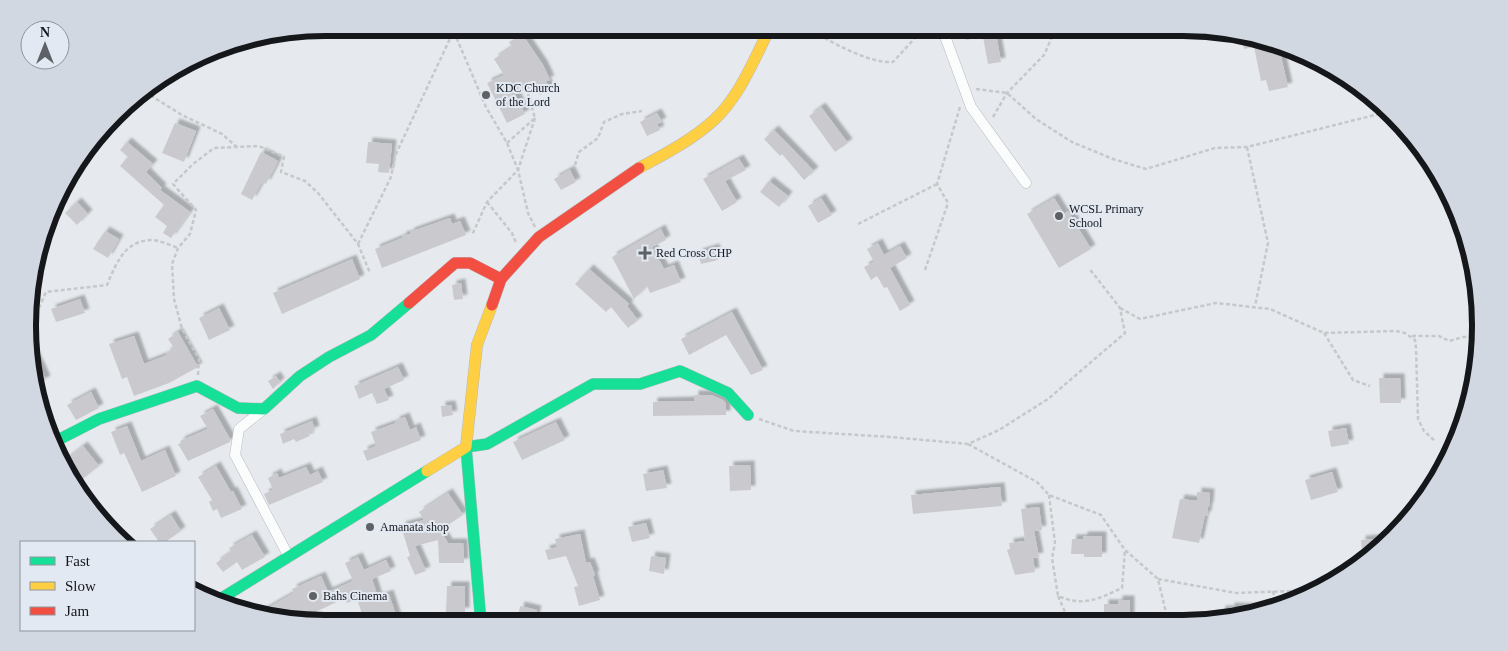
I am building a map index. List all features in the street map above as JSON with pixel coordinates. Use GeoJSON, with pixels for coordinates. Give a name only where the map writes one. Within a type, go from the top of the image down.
{"type":"FeatureCollection","features":[{"type":"Feature","properties":{"kind":"street"},"geometry":{"type":"LineString","coordinates":[[480,615],[466,447],[477,344],[501,279],[539,237],[621,179],[680,145],[714,120],[747,74],[766,36]]}},
{"type":"Feature","properties":{"kind":"street"},"geometry":{"type":"LineString","coordinates":[[945,36],[971,107],[1026,183]]}},
{"type":"Feature","properties":{"kind":"street"},"geometry":{"type":"LineString","coordinates":[[288,556],[235,455],[239,429],[300,376],[371,335],[455,263],[470,263],[501,279]]}},
{"type":"Feature","properties":{"kind":"street"},"geometry":{"type":"LineString","coordinates":[[224,596],[466,447],[487,444],[593,384],[640,384],[680,371],[728,393],[748,415]]}},
{"type":"Feature","properties":{"kind":"street"},"geometry":{"type":"LineString","coordinates":[[60,439],[99,419],[197,386],[238,408],[264,409]]}},
{"type":"Feature","properties":{"kind":"path"},"geometry":{"type":"LineString","coordinates":[[358,244],[391,177],[395,156],[452,36]]}},
{"type":"Feature","properties":{"kind":"path"},"geometry":{"type":"LineString","coordinates":[[456,36],[486,107],[507,143],[518,170],[528,212],[539,237]]}},
{"type":"Feature","properties":{"kind":"path"},"geometry":{"type":"LineString","coordinates":[[820,36],[882,63],[893,62],[917,36]]}},
{"type":"Feature","properties":{"kind":"path"},"geometry":{"type":"LineString","coordinates":[[986,128],[1008,93],[1044,55],[1052,36]]}},
{"type":"Feature","properties":{"kind":"path"},"geometry":{"type":"LineString","coordinates":[[925,270],[948,203],[937,184],[965,88],[1008,93],[1036,119],[1072,142],[1113,159],[1146,169],[1215,148],[1247,146],[1379,114]]}},
{"type":"Feature","properties":{"kind":"path"},"geometry":{"type":"LineString","coordinates":[[472,235],[487,202],[518,170],[536,118],[528,94]]}},
{"type":"Feature","properties":{"kind":"path"},"geometry":{"type":"LineString","coordinates":[[150,95],[182,115],[222,134],[237,147]]}},
{"type":"Feature","properties":{"kind":"path"},"geometry":{"type":"LineString","coordinates":[[575,165],[579,152],[598,138],[604,122],[622,114],[642,111]]}},
{"type":"Feature","properties":{"kind":"path"},"geometry":{"type":"LineString","coordinates":[[507,143],[536,118]]}},
{"type":"Feature","properties":{"kind":"path"},"geometry":{"type":"LineString","coordinates":[[197,386],[199,359],[182,329],[174,299],[172,264],[178,248],[190,234],[196,210],[173,184],[193,164],[214,148],[259,146],[284,157],[281,172],[305,181],[318,193],[358,244],[370,273]]}},
{"type":"Feature","properties":{"kind":"path"},"geometry":{"type":"LineString","coordinates":[[1247,146],[1268,242],[1255,307]]}},
{"type":"Feature","properties":{"kind":"path"},"geometry":{"type":"LineString","coordinates":[[858,224],[937,184]]}},
{"type":"Feature","properties":{"kind":"path"},"geometry":{"type":"LineString","coordinates":[[487,202],[512,233],[522,258]]}},
{"type":"Feature","properties":{"kind":"path"},"geometry":{"type":"LineString","coordinates":[[37,313],[46,292],[107,285],[119,256],[130,246],[151,240],[178,248]]}},
{"type":"Feature","properties":{"kind":"path"},"geometry":{"type":"LineString","coordinates":[[1089,268],[1120,308],[1140,319],[1216,303],[1270,309],[1324,332],[1396,331],[1410,336],[1415,340],[1416,348],[1418,419],[1424,430],[1435,441]]}},
{"type":"Feature","properties":{"kind":"path"},"geometry":{"type":"LineString","coordinates":[[968,444],[999,430],[1048,399],[1126,332],[1120,308]]}},
{"type":"Feature","properties":{"kind":"path"},"geometry":{"type":"LineString","coordinates":[[1324,332],[1354,380],[1370,386]]}},
{"type":"Feature","properties":{"kind":"path"},"geometry":{"type":"LineString","coordinates":[[1410,336],[1431,335],[1449,341],[1471,337]]}},
{"type":"Feature","properties":{"kind":"path"},"geometry":{"type":"LineString","coordinates":[[748,415],[794,431],[891,436],[968,444],[1037,482],[1049,495],[1101,515],[1125,550],[1158,579],[1236,593],[1298,590]]}},
{"type":"Feature","properties":{"kind":"path"},"geometry":{"type":"LineString","coordinates":[[1049,495],[1055,543],[1052,558],[1058,596],[1066,615]]}},
{"type":"Feature","properties":{"kind":"path"},"geometry":{"type":"LineString","coordinates":[[1058,596],[1075,603],[1098,599],[1122,588],[1125,550]]}},
{"type":"Feature","properties":{"kind":"path"},"geometry":{"type":"LineString","coordinates":[[1158,579],[1167,615]]}},
{"type":"Feature","properties":{"kind":"path"},"geometry":{"type":"LineString","coordinates":[[1273,591],[1275,599]]}},
{"type":"Feature","properties":{"kind":"building"},"geometry":{"type":"Polygon","coordinates":[[[519,36],[523,36],[543,65],[550,80],[546,81],[550,90],[540,95],[536,86],[515,94],[525,114],[507,123],[487,83],[504,75],[494,59],[512,47],[509,42],[519,36]]]}},
{"type":"Feature","properties":{"kind":"building"},"geometry":{"type":"Polygon","coordinates":[[[965,36],[996,36],[1001,62],[988,64],[983,37],[966,40],[965,36]]]}},
{"type":"Feature","properties":{"kind":"building"},"geometry":{"type":"Polygon","coordinates":[[[1242,43],[1280,54],[1288,87],[1269,91],[1266,80],[1261,81],[1254,47],[1244,49],[1242,43]]]}},
{"type":"Feature","properties":{"kind":"building"},"geometry":{"type":"Polygon","coordinates":[[[821,107],[848,143],[835,152],[809,116],[821,107]]]}},
{"type":"Feature","properties":{"kind":"building"},"geometry":{"type":"Polygon","coordinates":[[[657,113],[662,122],[657,124],[660,130],[647,136],[640,122],[657,113]]]}},
{"type":"Feature","properties":{"kind":"building"},"geometry":{"type":"Polygon","coordinates":[[[175,123],[196,131],[184,162],[162,153],[175,123]]]}},
{"type":"Feature","properties":{"kind":"building"},"geometry":{"type":"Polygon","coordinates":[[[774,130],[814,171],[804,180],[782,154],[780,156],[764,139],[774,130]]]}},
{"type":"Feature","properties":{"kind":"building"},"geometry":{"type":"Polygon","coordinates":[[[127,142],[153,164],[146,172],[162,188],[160,190],[190,212],[171,238],[163,233],[167,226],[155,217],[164,205],[120,166],[128,157],[120,150],[127,142]]]}},
{"type":"Feature","properties":{"kind":"building"},"geometry":{"type":"Polygon","coordinates":[[[368,142],[392,144],[389,173],[378,172],[379,164],[366,163],[368,142]]]}},
{"type":"Feature","properties":{"kind":"building"},"geometry":{"type":"Polygon","coordinates":[[[261,152],[278,161],[266,184],[262,182],[252,200],[241,194],[261,152]]]}},
{"type":"Feature","properties":{"kind":"building"},"geometry":{"type":"Polygon","coordinates":[[[739,159],[746,170],[725,181],[737,202],[722,211],[703,179],[739,159]]]}},
{"type":"Feature","properties":{"kind":"building"},"geometry":{"type":"Polygon","coordinates":[[[570,170],[576,182],[561,190],[554,179],[570,170]]]}},
{"type":"Feature","properties":{"kind":"building"},"geometry":{"type":"Polygon","coordinates":[[[769,181],[788,196],[779,207],[760,192],[769,181]]]}},
{"type":"Feature","properties":{"kind":"building"},"geometry":{"type":"Polygon","coordinates":[[[821,198],[832,215],[818,223],[808,206],[821,198]]]}},
{"type":"Feature","properties":{"kind":"building"},"geometry":{"type":"Polygon","coordinates":[[[1054,198],[1064,214],[1068,211],[1091,249],[1059,268],[1027,214],[1054,198]]]}},
{"type":"Feature","properties":{"kind":"building"},"geometry":{"type":"Polygon","coordinates":[[[77,202],[88,214],[77,225],[65,213],[77,202]]]}},
{"type":"Feature","properties":{"kind":"building"},"geometry":{"type":"Polygon","coordinates":[[[450,218],[452,224],[460,221],[466,235],[382,268],[375,249],[402,238],[402,236],[410,234],[410,232],[450,218]]]}},
{"type":"Feature","properties":{"kind":"building"},"geometry":{"type":"Polygon","coordinates":[[[661,229],[666,240],[652,247],[664,269],[674,265],[681,282],[650,293],[647,286],[634,299],[612,257],[661,229]]]}},
{"type":"Feature","properties":{"kind":"building"},"geometry":{"type":"Polygon","coordinates":[[[105,231],[119,239],[108,258],[93,249],[105,231]]]}},
{"type":"Feature","properties":{"kind":"building"},"geometry":{"type":"Polygon","coordinates":[[[878,243],[884,255],[900,246],[907,258],[890,268],[910,305],[900,311],[887,287],[884,288],[877,276],[871,280],[864,267],[874,262],[867,249],[878,243]]]}},
{"type":"Feature","properties":{"kind":"building"},"geometry":{"type":"Polygon","coordinates":[[[715,248],[718,260],[701,264],[698,253],[715,248]]]}},
{"type":"Feature","properties":{"kind":"building"},"geometry":{"type":"Polygon","coordinates":[[[352,259],[360,279],[282,314],[273,293],[352,259]]]}},
{"type":"Feature","properties":{"kind":"building"},"geometry":{"type":"Polygon","coordinates":[[[589,269],[629,304],[627,306],[638,320],[628,328],[611,307],[606,312],[575,284],[589,269]]]}},
{"type":"Feature","properties":{"kind":"building"},"geometry":{"type":"Polygon","coordinates":[[[461,283],[463,299],[454,300],[452,285],[461,283]]]}},
{"type":"Feature","properties":{"kind":"building"},"geometry":{"type":"Polygon","coordinates":[[[80,299],[85,313],[56,322],[51,309],[80,299]]]}},
{"type":"Feature","properties":{"kind":"building"},"geometry":{"type":"Polygon","coordinates":[[[219,308],[230,330],[209,340],[199,318],[219,308]]]}},
{"type":"Feature","properties":{"kind":"building"},"geometry":{"type":"Polygon","coordinates":[[[732,312],[763,370],[751,375],[726,335],[689,355],[681,339],[732,312]]]}},
{"type":"Feature","properties":{"kind":"building"},"geometry":{"type":"Polygon","coordinates":[[[178,332],[198,367],[169,383],[134,396],[127,377],[122,379],[109,344],[134,336],[144,364],[167,355],[166,353],[174,348],[168,339],[178,332]]]}},
{"type":"Feature","properties":{"kind":"building"},"geometry":{"type":"Polygon","coordinates":[[[39,366],[46,380],[42,382],[39,366]]]}},
{"type":"Feature","properties":{"kind":"building"},"geometry":{"type":"Polygon","coordinates":[[[398,367],[404,380],[384,389],[389,400],[377,404],[372,393],[359,399],[354,386],[398,367]]]}},
{"type":"Feature","properties":{"kind":"building"},"geometry":{"type":"Polygon","coordinates":[[[276,376],[280,382],[273,389],[268,381],[276,376]]]}},
{"type":"Feature","properties":{"kind":"building"},"geometry":{"type":"Polygon","coordinates":[[[1379,378],[1400,378],[1401,403],[1380,403],[1379,378]]]}},
{"type":"Feature","properties":{"kind":"building"},"geometry":{"type":"Polygon","coordinates":[[[91,392],[99,408],[76,420],[67,405],[91,392]]]}},
{"type":"Feature","properties":{"kind":"building"},"geometry":{"type":"Polygon","coordinates":[[[694,395],[711,395],[723,400],[726,404],[726,415],[653,416],[653,402],[694,401],[694,395]]]}},
{"type":"Feature","properties":{"kind":"building"},"geometry":{"type":"Polygon","coordinates":[[[451,405],[453,415],[442,417],[441,406],[451,405]]]}},
{"type":"Feature","properties":{"kind":"building"},"geometry":{"type":"Polygon","coordinates":[[[213,409],[230,442],[188,461],[178,444],[181,443],[180,441],[208,429],[200,416],[213,409]]]}},
{"type":"Feature","properties":{"kind":"building"},"geometry":{"type":"Polygon","coordinates":[[[405,417],[410,430],[416,427],[421,440],[367,461],[363,451],[376,446],[371,432],[396,423],[395,421],[405,417]]]}},
{"type":"Feature","properties":{"kind":"building"},"geometry":{"type":"Polygon","coordinates":[[[312,421],[315,430],[308,433],[310,436],[296,442],[294,439],[283,444],[280,434],[312,421]]]}},
{"type":"Feature","properties":{"kind":"building"},"geometry":{"type":"Polygon","coordinates":[[[556,422],[565,440],[522,460],[513,442],[556,422]]]}},
{"type":"Feature","properties":{"kind":"building"},"geometry":{"type":"Polygon","coordinates":[[[127,426],[141,461],[165,450],[176,476],[142,492],[124,453],[120,455],[111,432],[127,426]]]}},
{"type":"Feature","properties":{"kind":"building"},"geometry":{"type":"Polygon","coordinates":[[[1346,428],[1349,444],[1331,447],[1328,431],[1346,428]]]}},
{"type":"Feature","properties":{"kind":"building"},"geometry":{"type":"Polygon","coordinates":[[[83,446],[99,466],[81,480],[68,458],[83,446]]]}},
{"type":"Feature","properties":{"kind":"building"},"geometry":{"type":"Polygon","coordinates":[[[750,465],[751,490],[730,491],[729,466],[750,465]]]}},
{"type":"Feature","properties":{"kind":"building"},"geometry":{"type":"Polygon","coordinates":[[[216,466],[231,492],[233,491],[242,509],[221,518],[217,509],[213,511],[209,502],[212,500],[198,477],[216,466]]]}},
{"type":"Feature","properties":{"kind":"building"},"geometry":{"type":"Polygon","coordinates":[[[306,467],[310,475],[318,471],[323,482],[269,505],[264,494],[273,490],[268,478],[277,473],[279,478],[306,467]]]}},
{"type":"Feature","properties":{"kind":"building"},"geometry":{"type":"Polygon","coordinates":[[[663,470],[667,488],[646,491],[643,474],[663,470]]]}},
{"type":"Feature","properties":{"kind":"building"},"geometry":{"type":"Polygon","coordinates":[[[1332,472],[1338,492],[1311,500],[1305,480],[1332,472]]]}},
{"type":"Feature","properties":{"kind":"building"},"geometry":{"type":"Polygon","coordinates":[[[1000,487],[1002,506],[913,514],[911,495],[1000,487]]]}},
{"type":"Feature","properties":{"kind":"building"},"geometry":{"type":"Polygon","coordinates":[[[1197,492],[1210,493],[1209,507],[1207,516],[1205,515],[1199,543],[1172,538],[1180,499],[1197,501],[1197,492]]]}},
{"type":"Feature","properties":{"kind":"building"},"geometry":{"type":"Polygon","coordinates":[[[448,493],[463,515],[440,530],[448,543],[463,543],[464,563],[439,563],[438,540],[415,546],[426,571],[415,575],[407,557],[410,556],[401,526],[424,520],[419,512],[448,493]]]}},
{"type":"Feature","properties":{"kind":"building"},"geometry":{"type":"Polygon","coordinates":[[[1039,507],[1042,530],[1034,531],[1039,557],[1033,558],[1035,572],[1015,575],[1007,550],[1010,549],[1009,543],[1025,541],[1021,509],[1039,507]]]}},
{"type":"Feature","properties":{"kind":"building"},"geometry":{"type":"Polygon","coordinates":[[[171,515],[181,531],[166,541],[158,541],[150,529],[171,515]]]}},
{"type":"Feature","properties":{"kind":"building"},"geometry":{"type":"Polygon","coordinates":[[[646,523],[650,538],[632,542],[628,527],[646,523]]]}},
{"type":"Feature","properties":{"kind":"building"},"geometry":{"type":"Polygon","coordinates":[[[580,534],[586,563],[590,562],[595,575],[593,576],[600,600],[579,606],[574,587],[578,586],[566,556],[548,560],[545,550],[557,547],[555,539],[580,534]]]}},
{"type":"Feature","properties":{"kind":"building"},"geometry":{"type":"Polygon","coordinates":[[[252,535],[265,557],[242,570],[237,562],[223,572],[216,563],[231,552],[229,548],[252,535]]]}},
{"type":"Feature","properties":{"kind":"building"},"geometry":{"type":"Polygon","coordinates":[[[1083,536],[1102,536],[1102,557],[1084,557],[1084,554],[1071,554],[1072,539],[1083,539],[1083,536]]]}},
{"type":"Feature","properties":{"kind":"building"},"geometry":{"type":"Polygon","coordinates":[[[1378,539],[1362,552],[1361,540],[1378,539]]]}},
{"type":"Feature","properties":{"kind":"building"},"geometry":{"type":"Polygon","coordinates":[[[651,556],[666,558],[664,574],[649,571],[651,556]]]}},
{"type":"Feature","properties":{"kind":"building"},"geometry":{"type":"Polygon","coordinates":[[[358,557],[364,570],[386,560],[391,571],[372,579],[378,598],[389,594],[396,615],[362,615],[357,599],[347,603],[345,598],[311,614],[304,614],[303,611],[300,613],[267,609],[294,593],[292,589],[321,576],[328,592],[353,581],[345,563],[358,557]]]}},
{"type":"Feature","properties":{"kind":"building"},"geometry":{"type":"Polygon","coordinates":[[[447,586],[465,586],[465,612],[446,612],[447,586]]]}},
{"type":"Feature","properties":{"kind":"building"},"geometry":{"type":"Polygon","coordinates":[[[1118,600],[1130,600],[1130,615],[1104,615],[1104,604],[1118,604],[1118,600]]]}},
{"type":"Feature","properties":{"kind":"building"},"geometry":{"type":"Polygon","coordinates":[[[520,606],[537,610],[536,615],[518,615],[520,606]]]}},
{"type":"Feature","properties":{"kind":"building"},"geometry":{"type":"Polygon","coordinates":[[[1230,607],[1246,608],[1221,612],[1221,610],[1230,610],[1230,607]]]}},
{"type":"Feature","properties":{"kind":"traffic: fast"},"geometry":{"type":"LineString","coordinates":[[60,439],[99,419],[197,386],[238,408],[264,409],[300,376],[329,357],[371,335],[409,303]]}},
{"type":"Feature","properties":{"kind":"traffic: fast"},"geometry":{"type":"LineString","coordinates":[[480,615],[466,447],[487,444],[593,384],[640,384],[680,371],[728,393],[748,415]]}},
{"type":"Feature","properties":{"kind":"traffic: fast"},"geometry":{"type":"LineString","coordinates":[[225,596],[427,471]]}},
{"type":"Feature","properties":{"kind":"traffic: slow"},"geometry":{"type":"LineString","coordinates":[[639,168],[687,140],[714,120],[739,89],[766,36]]}},
{"type":"Feature","properties":{"kind":"traffic: slow"},"geometry":{"type":"LineString","coordinates":[[427,471],[466,447],[477,345],[492,305]]}},
{"type":"Feature","properties":{"kind":"traffic: jam"},"geometry":{"type":"LineString","coordinates":[[492,305],[501,279],[539,237],[639,168]]}},
{"type":"Feature","properties":{"kind":"traffic: jam"},"geometry":{"type":"LineString","coordinates":[[409,303],[455,263],[470,263],[501,279]]}},
{"type":"Feature","properties":{"kind":"place","name":"KDC Church of the Lord"},"geometry":{"type":"Point","coordinates":[486,95]}},
{"type":"Feature","properties":{"kind":"place","name":"WCSL Primary School"},"geometry":{"type":"Point","coordinates":[1059,216]}},
{"type":"Feature","properties":{"kind":"place","name":"Red Cross CHP"},"geometry":{"type":"Point","coordinates":[645,253]}},
{"type":"Feature","properties":{"kind":"place","name":"Amanata shop"},"geometry":{"type":"Point","coordinates":[370,527]}},
{"type":"Feature","properties":{"kind":"place","name":"Bahs Cinema"},"geometry":{"type":"Point","coordinates":[313,596]}}]}
